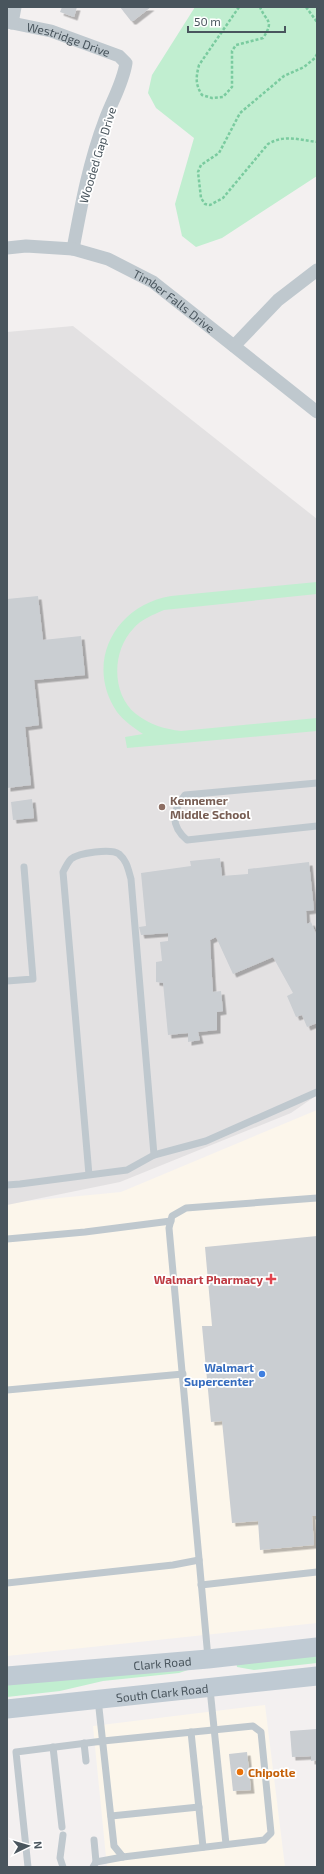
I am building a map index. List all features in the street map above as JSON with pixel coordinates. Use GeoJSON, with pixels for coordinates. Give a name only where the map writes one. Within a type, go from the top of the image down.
{"type":"FeatureCollection","features":[{"type":"Feature","properties":{"kind":"main road","name":"Clark Road"},"geometry":{"type":"LineString","coordinates":[[7,1676],[208,1659],[317,1647]]}},
{"type":"Feature","properties":{"kind":"main road"},"geometry":{"type":"LineString","coordinates":[[208,1659],[210,1687]]}},
{"type":"Feature","properties":{"kind":"main road","name":"South Clark Road"},"geometry":{"type":"LineString","coordinates":[[7,1709],[317,1676]]}},
{"type":"Feature","properties":{"kind":"street"},"geometry":{"type":"LineString","coordinates":[[9,22],[14,7]]}},
{"type":"Feature","properties":{"kind":"street","name":"Westridge Drive"},"geometry":{"type":"LineString","coordinates":[[9,22],[58,34],[118,56],[126,63]]}},
{"type":"Feature","properties":{"kind":"street","name":"Wooded Gap Drive"},"geometry":{"type":"LineString","coordinates":[[73,249],[85,188],[105,121],[124,75],[126,63]]}},
{"type":"Feature","properties":{"kind":"street","name":"Timber Falls Drive"},"geometry":{"type":"LineString","coordinates":[[7,248],[26,246],[73,249],[108,259],[153,282],[317,412]]}},
{"type":"Feature","properties":{"kind":"street"},"geometry":{"type":"LineString","coordinates":[[234,346],[278,300],[317,270]]}},
{"type":"Feature","properties":{"kind":"lane"},"geometry":{"type":"LineString","coordinates":[[317,783],[185,795],[176,806],[174,819],[179,833],[187,840],[317,826]]}},
{"type":"Feature","properties":{"kind":"lane"},"geometry":{"type":"LineString","coordinates":[[89,1175],[63,892],[63,872],[70,859],[81,854],[109,851],[118,853],[127,862],[131,879],[154,1156]]}},
{"type":"Feature","properties":{"kind":"lane"},"geometry":{"type":"LineString","coordinates":[[7,981],[33,978],[24,867]]}},
{"type":"Feature","properties":{"kind":"lane"},"geometry":{"type":"LineString","coordinates":[[7,1185],[127,1170],[154,1156],[206,1141],[317,1092]]}},
{"type":"Feature","properties":{"kind":"lane"},"geometry":{"type":"LineString","coordinates":[[208,1659],[183,1374],[168,1228],[172,1216],[186,1208],[317,1198]]}},
{"type":"Feature","properties":{"kind":"lane"},"geometry":{"type":"LineString","coordinates":[[7,1238],[85,1232],[171,1221]]}},
{"type":"Feature","properties":{"kind":"lane"},"geometry":{"type":"LineString","coordinates":[[7,1390],[183,1374]]}},
{"type":"Feature","properties":{"kind":"lane"},"geometry":{"type":"LineString","coordinates":[[7,1583],[173,1565],[199,1560]]}},
{"type":"Feature","properties":{"kind":"lane"},"geometry":{"type":"LineString","coordinates":[[201,1585],[317,1572]]}},
{"type":"Feature","properties":{"kind":"lane"},"geometry":{"type":"LineString","coordinates":[[210,1687],[226,1844]]}},
{"type":"Feature","properties":{"kind":"lane"},"geometry":{"type":"LineString","coordinates":[[98,1699],[114,1846],[123,1857]]}},
{"type":"Feature","properties":{"kind":"lane"},"geometry":{"type":"LineString","coordinates":[[28,1867],[16,1752],[84,1743],[253,1726],[262,1732],[271,1833],[264,1840],[123,1857],[94,1865],[94,1840]]}},
{"type":"Feature","properties":{"kind":"lane"},"geometry":{"type":"LineString","coordinates":[[191,1732],[203,1847]]}},
{"type":"Feature","properties":{"kind":"lane"},"geometry":{"type":"LineString","coordinates":[[84,1743],[86,1761]]}},
{"type":"Feature","properties":{"kind":"lane"},"geometry":{"type":"LineString","coordinates":[[53,1747],[62,1827]]}},
{"type":"Feature","properties":{"kind":"lane"},"geometry":{"type":"LineString","coordinates":[[111,1816],[199,1807]]}},
{"type":"Feature","properties":{"kind":"lane"},"geometry":{"type":"LineString","coordinates":[[63,1834],[60,1858],[63,1867]]}},
{"type":"Feature","properties":{"kind":"path"},"geometry":{"type":"LineString","coordinates":[[239,7],[199,65],[196,76],[197,87],[202,95],[212,98],[223,97],[232,87],[230,58],[232,51],[236,45],[263,38],[268,31],[269,24],[267,17],[260,7]]}},
{"type":"Feature","properties":{"kind":"path"},"geometry":{"type":"LineString","coordinates":[[306,7],[317,22]]}},
{"type":"Feature","properties":{"kind":"path"},"geometry":{"type":"LineString","coordinates":[[317,54],[315,58],[304,67],[284,76],[240,113],[219,153],[201,165],[198,172],[201,198],[205,204],[210,205],[222,198],[268,144],[277,139],[286,138],[317,142]]}},
{"type":"Feature","properties":{"kind":"shaded area","name":"Kennemer Middle School"},"geometry":{"type":"Polygon","coordinates":[[[73,326],[317,519],[317,1095],[291,1113],[120,1182],[7,1205],[7,332],[73,326]]]}},
{"type":"Feature","properties":{"kind":"shaded area"},"geometry":{"type":"Polygon","coordinates":[[[317,1110],[317,1623],[7,1656],[7,1203],[121,1192],[317,1110]]]}},
{"type":"Feature","properties":{"kind":"shaded area"},"geometry":{"type":"Polygon","coordinates":[[[265,1705],[285,1867],[107,1867],[93,1726],[265,1705]]]}},
{"type":"Feature","properties":{"kind":"green space"},"geometry":{"type":"Polygon","coordinates":[[[195,7],[317,7],[317,176],[222,238],[196,247],[182,236],[175,204],[194,138],[156,108],[148,93],[152,75],[195,7]]]}},
{"type":"Feature","properties":{"kind":"green space"},"geometry":{"type":"Polygon","coordinates":[[[317,582],[317,594],[164,610],[140,623],[126,638],[118,660],[117,672],[122,695],[128,706],[141,718],[163,728],[181,731],[317,718],[317,731],[127,748],[125,737],[143,734],[117,712],[108,693],[104,674],[105,656],[111,639],[121,624],[134,611],[151,602],[171,596],[317,582]]]}},
{"type":"Feature","properties":{"kind":"green space"},"geometry":{"type":"Polygon","coordinates":[[[317,1648],[317,1663],[254,1670],[237,1667],[236,1661],[317,1648]]]}},
{"type":"Feature","properties":{"kind":"green space"},"geometry":{"type":"Polygon","coordinates":[[[188,1670],[179,1673],[103,1681],[60,1691],[7,1697],[7,1682],[188,1670]]]}},
{"type":"Feature","properties":{"kind":"building"},"geometry":{"type":"Polygon","coordinates":[[[62,7],[77,7],[74,17],[60,12],[62,7]]]}},
{"type":"Feature","properties":{"kind":"building"},"geometry":{"type":"Polygon","coordinates":[[[120,7],[151,7],[131,21],[120,7]]]}},
{"type":"Feature","properties":{"kind":"building"},"geometry":{"type":"Polygon","coordinates":[[[38,596],[43,640],[81,636],[85,675],[34,680],[39,725],[25,727],[31,785],[7,788],[7,599],[38,596]]]}},
{"type":"Feature","properties":{"kind":"building"},"geometry":{"type":"Polygon","coordinates":[[[32,799],[34,818],[13,820],[11,802],[32,799]]]}},
{"type":"Feature","properties":{"kind":"building"},"geometry":{"type":"Polygon","coordinates":[[[220,858],[222,876],[248,874],[248,869],[309,862],[314,910],[306,911],[307,924],[311,922],[317,936],[317,1023],[307,1027],[302,1015],[296,1017],[287,996],[293,993],[273,957],[233,974],[216,937],[210,940],[213,992],[221,991],[223,1011],[217,1012],[217,1030],[198,1032],[200,1040],[188,1042],[188,1033],[168,1035],[163,983],[156,982],[156,962],[162,961],[160,942],[168,941],[168,933],[141,935],[139,927],[146,926],[141,873],[191,866],[190,861],[220,858]]]}},
{"type":"Feature","properties":{"kind":"building","name":"Walmart Supercenter"},"geometry":{"type":"Polygon","coordinates":[[[317,1236],[317,1516],[312,1516],[314,1545],[260,1550],[258,1521],[232,1523],[222,1421],[211,1422],[202,1326],[212,1326],[205,1247],[317,1236]]]}},
{"type":"Feature","properties":{"kind":"building"},"geometry":{"type":"Polygon","coordinates":[[[317,1729],[317,1760],[311,1761],[311,1756],[292,1757],[290,1731],[317,1729]]]}},
{"type":"Feature","properties":{"kind":"building","name":"Chipotle"},"geometry":{"type":"Polygon","coordinates":[[[247,1752],[251,1790],[233,1791],[229,1754],[247,1752]]]}},
{"type":"Feature","properties":{"kind":"place","name":"Kennemer Middle School"},"geometry":{"type":"Point","coordinates":[162,807]}},
{"type":"Feature","properties":{"kind":"place","name":"Walmart Pharmacy"},"geometry":{"type":"Point","coordinates":[271,1279]}},
{"type":"Feature","properties":{"kind":"place","name":"Walmart Supercenter"},"geometry":{"type":"Point","coordinates":[262,1374]}},
{"type":"Feature","properties":{"kind":"place","name":"Chipotle"},"geometry":{"type":"Point","coordinates":[240,1772]}}]}
